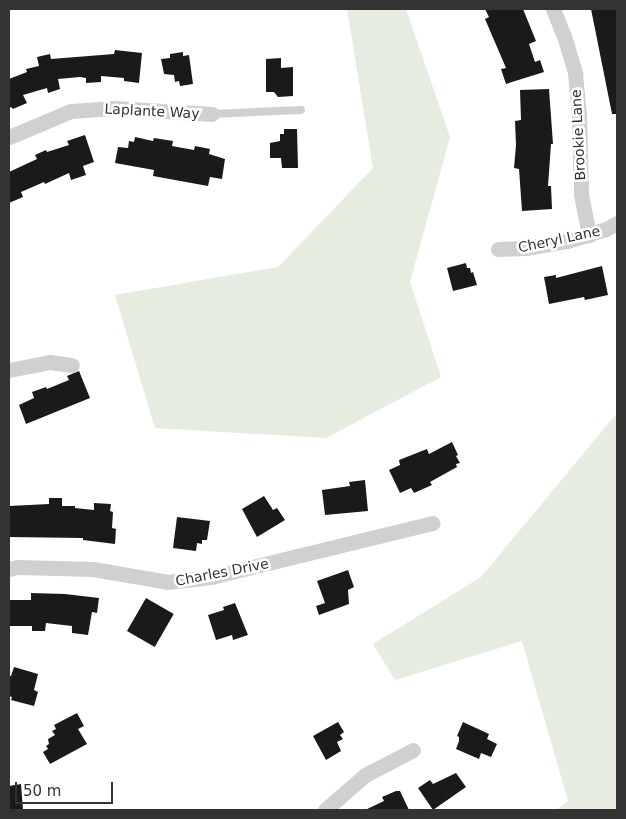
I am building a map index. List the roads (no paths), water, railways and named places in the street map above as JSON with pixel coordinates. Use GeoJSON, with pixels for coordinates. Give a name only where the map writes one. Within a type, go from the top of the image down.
{"type":"FeatureCollection","features":[{"type":"Feature","properties":{"kind":"street","name":"Brookie Lane"},"geometry":{"type":"LineString","coordinates":[[553,9],[564,36],[575,73],[579,116],[581,194],[589,235]]}},
{"type":"Feature","properties":{"kind":"street","name":"Laplante Way"},"geometry":{"type":"LineString","coordinates":[[9,137],[71,111],[115,108],[212,114]]}},
{"type":"Feature","properties":{"kind":"street","name":"Cheryl Lane"},"geometry":{"type":"LineString","coordinates":[[498,249],[526,248],[589,235],[617,223]]}},
{"type":"Feature","properties":{"kind":"street"},"geometry":{"type":"LineString","coordinates":[[9,370],[50,362],[72,365]]}},
{"type":"Feature","properties":{"kind":"street","name":"Charles Drive"},"geometry":{"type":"LineString","coordinates":[[9,569],[18,567],[93,569],[168,582],[211,577],[433,523]]}},
{"type":"Feature","properties":{"kind":"street"},"geometry":{"type":"LineString","coordinates":[[325,810],[365,775],[413,750]]}},
{"type":"Feature","properties":{"kind":"lane","name":"Laplante Way"},"geometry":{"type":"LineString","coordinates":[[212,114],[301,110]]}}]}
